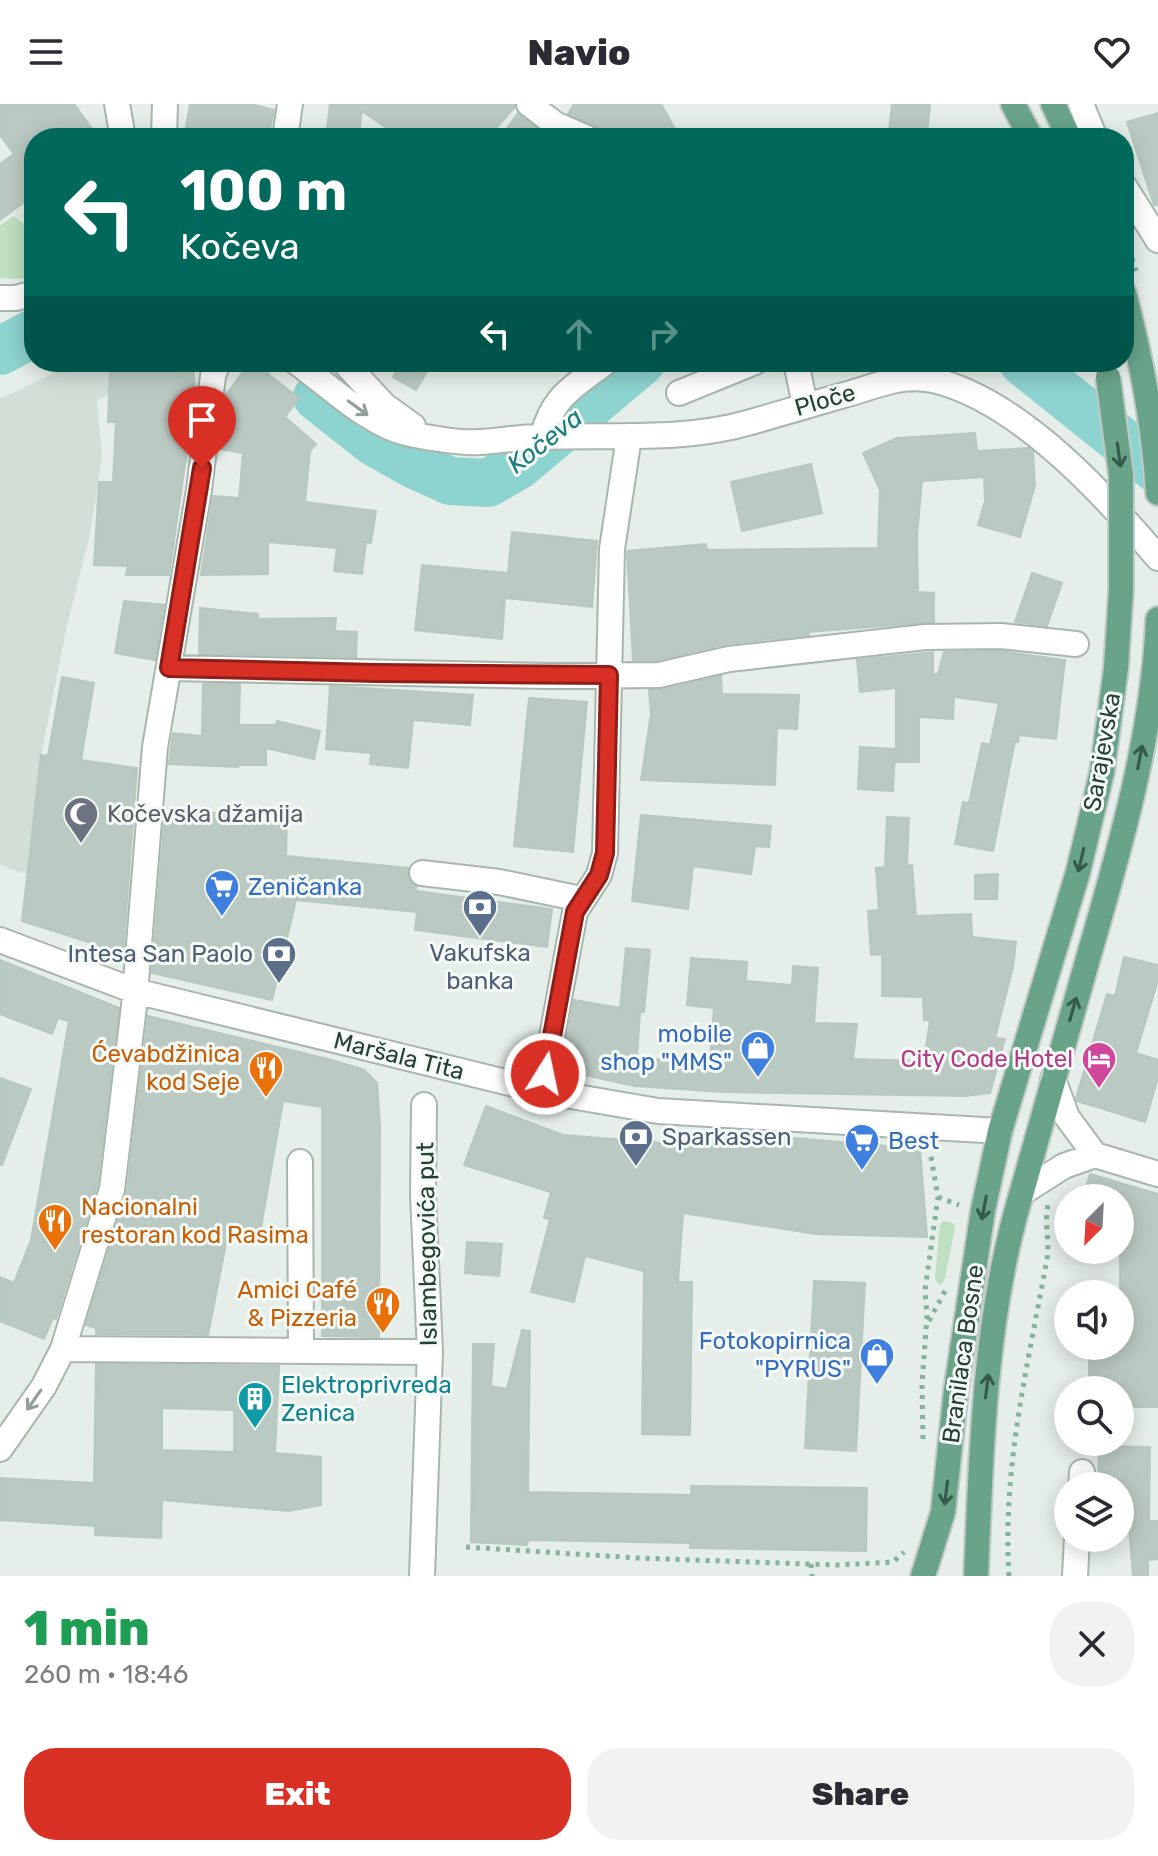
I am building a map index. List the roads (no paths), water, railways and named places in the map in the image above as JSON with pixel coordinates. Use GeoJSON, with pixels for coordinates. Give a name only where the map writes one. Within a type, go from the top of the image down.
{"type":"FeatureCollection","features":[{"type":"Feature","properties":{"kind":"main road"},"geometry":{"type":"LineString","coordinates":[[1013,104],[1026,128]]}},
{"type":"Feature","properties":{"kind":"main road"},"geometry":{"type":"LineString","coordinates":[[1053,104],[1064,128]]}},
{"type":"Feature","properties":{"kind":"main road"},"geometry":{"type":"LineString","coordinates":[[1134,336],[1144,380],[1158,493]]}},
{"type":"Feature","properties":{"kind":"main road","name":"Sarajevska"},"geometry":{"type":"LineString","coordinates":[[1000,1131],[1078,872],[1102,772],[1116,668],[1121,590],[1121,475],[1106,372]]}},
{"type":"Feature","properties":{"kind":"main road","name":"Sarajevska"},"geometry":{"type":"LineString","coordinates":[[1023,1192],[1136,780],[1151,702],[1158,619]]}},
{"type":"Feature","properties":{"kind":"main road","name":"Branilaca Bosne"},"geometry":{"type":"LineString","coordinates":[[923,1576],[943,1512],[969,1303],[983,1210],[1000,1131]]}},
{"type":"Feature","properties":{"kind":"main road","name":"Branilaca Bosne"},"geometry":{"type":"LineString","coordinates":[[976,1576],[985,1396],[998,1296],[1023,1192]]}},
{"type":"Feature","properties":{"kind":"street"},"geometry":{"type":"LineString","coordinates":[[117,104],[121,128]]}},
{"type":"Feature","properties":{"kind":"street"},"geometry":{"type":"LineString","coordinates":[[164,128],[165,104]]}},
{"type":"Feature","properties":{"kind":"street"},"geometry":{"type":"LineString","coordinates":[[286,128],[290,104]]}},
{"type":"Feature","properties":{"kind":"street"},"geometry":{"type":"LineString","coordinates":[[529,104],[564,128]]}},
{"type":"Feature","properties":{"kind":"street"},"geometry":{"type":"LineString","coordinates":[[1081,104],[1091,128]]}},
{"type":"Feature","properties":{"kind":"street"},"geometry":{"type":"LineString","coordinates":[[1134,202],[1158,240]]}},
{"type":"Feature","properties":{"kind":"street"},"geometry":{"type":"LineString","coordinates":[[0,318],[17,296]]}},
{"type":"Feature","properties":{"kind":"street"},"geometry":{"type":"LineString","coordinates":[[0,1449],[44,1386],[63,1349],[112,1189],[136,982],[155,747],[199,490],[214,372]]}},
{"type":"Feature","properties":{"kind":"street","name":"Ploče"},"geometry":{"type":"LineString","coordinates":[[310,372],[379,422],[406,433],[476,443],[543,436],[629,437],[735,426],[899,378],[931,380],[959,389],[1017,423],[1070,464],[1101,493],[1158,558]]}},
{"type":"Feature","properties":{"kind":"street","name":"Ploče"},"geometry":{"type":"LineString","coordinates":[[353,372],[384,405],[428,436]]}},
{"type":"Feature","properties":{"kind":"street"},"geometry":{"type":"LineString","coordinates":[[543,436],[548,414],[558,399],[593,372]]}},
{"type":"Feature","properties":{"kind":"street"},"geometry":{"type":"LineString","coordinates":[[679,393],[730,372]]}},
{"type":"Feature","properties":{"kind":"street"},"geometry":{"type":"LineString","coordinates":[[798,372],[805,405]]}},
{"type":"Feature","properties":{"kind":"street"},"geometry":{"type":"LineString","coordinates":[[545,1074],[571,927],[581,899],[599,875],[605,853],[612,549],[629,437]]}},
{"type":"Feature","properties":{"kind":"street"},"geometry":{"type":"LineString","coordinates":[[169,668],[659,675],[729,659],[925,637],[1001,636],[1076,644]]}},
{"type":"Feature","properties":{"kind":"street"},"geometry":{"type":"LineString","coordinates":[[422,873],[499,882],[581,899]]}},
{"type":"Feature","properties":{"kind":"street","name":"Maršala Tita"},"geometry":{"type":"LineString","coordinates":[[0,940],[136,982],[542,1091],[658,1111],[1000,1131]]}},
{"type":"Feature","properties":{"kind":"street"},"geometry":{"type":"LineString","coordinates":[[1053,1079],[1067,1117],[1095,1155]]}},
{"type":"Feature","properties":{"kind":"street","name":"Islambegovića put"},"geometry":{"type":"LineString","coordinates":[[422,1576],[430,1352],[423,1194],[424,1105]]}},
{"type":"Feature","properties":{"kind":"street"},"geometry":{"type":"LineString","coordinates":[[1023,1192],[1064,1166],[1095,1155],[1158,1174]]}},
{"type":"Feature","properties":{"kind":"street"},"geometry":{"type":"LineString","coordinates":[[300,1162],[301,1351]]}},
{"type":"Feature","properties":{"kind":"street"},"geometry":{"type":"LineString","coordinates":[[63,1349],[430,1352]]}},
{"type":"Feature","properties":{"kind":"street"},"geometry":{"type":"LineString","coordinates":[[1075,1576],[1076,1552]]}},
{"type":"Feature","properties":{"kind":"waterway","name":"Kočeva"},"geometry":{"type":"LineString","coordinates":[[0,351],[24,338]]}},
{"type":"Feature","properties":{"kind":"waterway","name":"Kočeva"},"geometry":{"type":"LineString","coordinates":[[317,397],[374,442],[415,465],[450,481],[488,483],[519,465],[629,372]]}},
{"type":"Feature","properties":{"kind":"waterway","name":"Kočeva"},"geometry":{"type":"LineString","coordinates":[[1036,372],[1158,470]]}},
{"type":"Feature","properties":{"kind":"place","name":"Kočevska džamija"},"geometry":{"type":"Point","coordinates":[81,845]}},
{"type":"Feature","properties":{"kind":"place","name":"Zeničanka"},"geometry":{"type":"Point","coordinates":[222,918]}},
{"type":"Feature","properties":{"kind":"place","name":"Vakufska banka"},"geometry":{"type":"Point","coordinates":[480,938]}},
{"type":"Feature","properties":{"kind":"place","name":"Intesa San Paolo"},"geometry":{"type":"Point","coordinates":[279,985]}},
{"type":"Feature","properties":{"kind":"place","name":"mobile shop \"MMS\""},"geometry":{"type":"Point","coordinates":[758,1079]}},
{"type":"Feature","properties":{"kind":"place","name":"City Code Hotel"},"geometry":{"type":"Point","coordinates":[1099,1090]}},
{"type":"Feature","properties":{"kind":"place","name":"Ćevabdžinica kod Seje"},"geometry":{"type":"Point","coordinates":[266,1099]}},
{"type":"Feature","properties":{"kind":"place","name":"Sparkassen"},"geometry":{"type":"Point","coordinates":[636,1168]}},
{"type":"Feature","properties":{"kind":"place","name":"Best"},"geometry":{"type":"Point","coordinates":[862,1172]}},
{"type":"Feature","properties":{"kind":"place","name":"Nacionalni restoran kod Rasima"},"geometry":{"type":"Point","coordinates":[55,1252]}},
{"type":"Feature","properties":{"kind":"place","name":"Amici Café & Pizzeria"},"geometry":{"type":"Point","coordinates":[383,1335]}},
{"type":"Feature","properties":{"kind":"place","name":"Fotokopirnica \"PYRUS\""},"geometry":{"type":"Point","coordinates":[877,1386]}},
{"type":"Feature","properties":{"kind":"place","name":"Elektroprivreda Zenica"},"geometry":{"type":"Point","coordinates":[255,1430]}}]}
